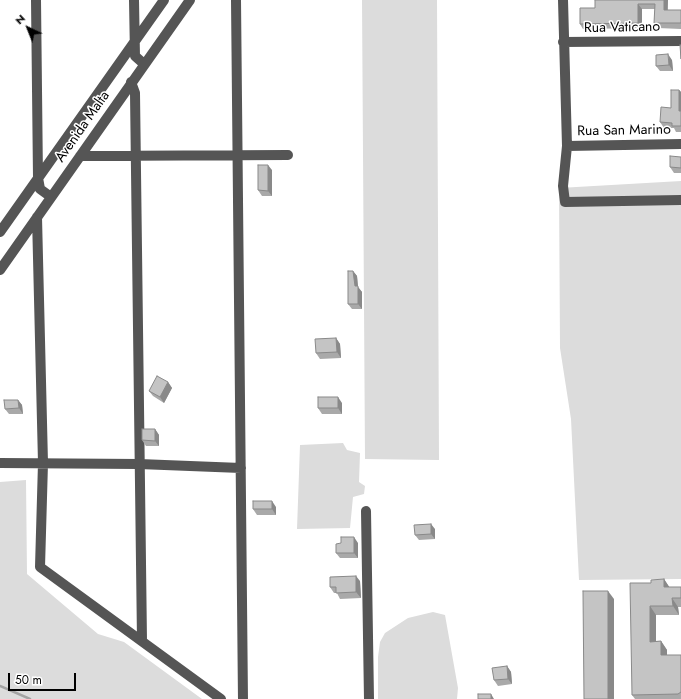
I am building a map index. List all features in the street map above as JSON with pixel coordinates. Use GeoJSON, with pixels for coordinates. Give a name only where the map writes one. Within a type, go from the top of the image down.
{"type":"FeatureCollection","features":[{"type":"Feature","properties":{"kind":"street"},"geometry":{"type":"LineString","coordinates":[[36,0],[38,178],[40,189],[51,197]]}},
{"type":"Feature","properties":{"kind":"street"},"geometry":{"type":"LineString","coordinates":[[134,0],[135,56],[144,64]]}},
{"type":"Feature","properties":{"kind":"street","name":"Avenida Malta"},"geometry":{"type":"LineString","coordinates":[[0,232],[164,0]]}},
{"type":"Feature","properties":{"kind":"street","name":"Avenida Malta"},"geometry":{"type":"LineString","coordinates":[[0,270],[190,0]]}},
{"type":"Feature","properties":{"kind":"street"},"geometry":{"type":"LineString","coordinates":[[236,0],[243,699]]}},
{"type":"Feature","properties":{"kind":"street"},"geometry":{"type":"LineString","coordinates":[[563,0],[567,146],[563,186],[565,202],[681,200]]}},
{"type":"Feature","properties":{"kind":"street","name":"Rua Vaticano"},"geometry":{"type":"LineString","coordinates":[[563,42],[681,41]]}},
{"type":"Feature","properties":{"kind":"street"},"geometry":{"type":"LineString","coordinates":[[131,82],[135,93],[142,641]]}},
{"type":"Feature","properties":{"kind":"street","name":"Rua San Marino"},"geometry":{"type":"LineString","coordinates":[[567,146],[681,144]]}},
{"type":"Feature","properties":{"kind":"street"},"geometry":{"type":"LineString","coordinates":[[80,156],[288,155]]}},
{"type":"Feature","properties":{"kind":"street"},"geometry":{"type":"LineString","coordinates":[[37,216],[43,463],[40,567],[221,699]]}},
{"type":"Feature","properties":{"kind":"street"},"geometry":{"type":"LineString","coordinates":[[0,463],[139,464],[241,468]]}},
{"type":"Feature","properties":{"kind":"street"},"geometry":{"type":"LineString","coordinates":[[366,511],[370,699]]}},
{"type":"Feature","properties":{"kind":"shaded area"},"geometry":{"type":"Polygon","coordinates":[[[362,0],[437,0],[439,460],[365,459],[362,0]]]}},
{"type":"Feature","properties":{"kind":"shaded area"},"geometry":{"type":"Polygon","coordinates":[[[681,181],[681,579],[579,580],[571,419],[560,348],[559,188],[681,181]]]}},
{"type":"Feature","properties":{"kind":"shaded area"},"geometry":{"type":"Polygon","coordinates":[[[343,443],[347,450],[360,453],[359,482],[365,486],[364,494],[353,497],[350,528],[297,529],[300,445],[343,443]]]}},
{"type":"Feature","properties":{"kind":"shaded area"},"geometry":{"type":"Polygon","coordinates":[[[26,480],[27,574],[98,634],[124,642],[202,699],[0,699],[0,482],[26,480]]]}},
{"type":"Feature","properties":{"kind":"shaded area"},"geometry":{"type":"Polygon","coordinates":[[[433,612],[445,615],[458,688],[457,699],[378,699],[378,657],[380,642],[385,633],[408,618],[433,612]]]}},
{"type":"Feature","properties":{"kind":"building"},"geometry":{"type":"Polygon","coordinates":[[[595,0],[664,0],[664,10],[681,10],[681,23],[654,23],[655,4],[638,4],[638,23],[580,24],[580,8],[595,8],[595,0]]]}},
{"type":"Feature","properties":{"kind":"building"},"geometry":{"type":"Polygon","coordinates":[[[668,54],[669,65],[656,66],[656,55],[668,54]]]}},
{"type":"Feature","properties":{"kind":"building"},"geometry":{"type":"Polygon","coordinates":[[[671,90],[679,90],[681,126],[672,126],[672,123],[660,122],[661,107],[671,108],[671,90]]]}},
{"type":"Feature","properties":{"kind":"building"},"geometry":{"type":"Polygon","coordinates":[[[670,156],[681,157],[681,168],[670,167],[670,156]]]}},
{"type":"Feature","properties":{"kind":"building"},"geometry":{"type":"Polygon","coordinates":[[[258,165],[268,165],[268,191],[258,190],[258,165]]]}},
{"type":"Feature","properties":{"kind":"building"},"geometry":{"type":"Polygon","coordinates":[[[348,271],[353,271],[355,286],[358,286],[358,304],[348,304],[348,271]]]}},
{"type":"Feature","properties":{"kind":"building"},"geometry":{"type":"Polygon","coordinates":[[[336,338],[337,352],[316,353],[315,339],[336,338]]]}},
{"type":"Feature","properties":{"kind":"building"},"geometry":{"type":"Polygon","coordinates":[[[157,376],[168,382],[160,397],[149,391],[157,376]]]}},
{"type":"Feature","properties":{"kind":"building"},"geometry":{"type":"Polygon","coordinates":[[[318,397],[338,397],[338,408],[318,408],[318,397]]]}},
{"type":"Feature","properties":{"kind":"building"},"geometry":{"type":"Polygon","coordinates":[[[4,400],[18,400],[19,408],[5,409],[4,400]]]}},
{"type":"Feature","properties":{"kind":"building"},"geometry":{"type":"Polygon","coordinates":[[[142,429],[155,429],[155,441],[142,440],[142,429]]]}},
{"type":"Feature","properties":{"kind":"building"},"geometry":{"type":"Polygon","coordinates":[[[253,501],[272,501],[272,509],[253,509],[253,501]]]}},
{"type":"Feature","properties":{"kind":"building"},"geometry":{"type":"Polygon","coordinates":[[[431,524],[431,534],[415,535],[414,525],[431,524]]]}},
{"type":"Feature","properties":{"kind":"building"},"geometry":{"type":"Polygon","coordinates":[[[341,537],[354,537],[354,553],[336,553],[336,544],[341,543],[341,537]]]}},
{"type":"Feature","properties":{"kind":"building"},"geometry":{"type":"Polygon","coordinates":[[[356,576],[356,592],[336,593],[336,587],[330,587],[330,577],[356,576]]]}},
{"type":"Feature","properties":{"kind":"building"},"geometry":{"type":"Polygon","coordinates":[[[664,579],[664,587],[681,587],[681,598],[672,598],[673,606],[650,606],[650,642],[661,641],[661,655],[681,655],[681,692],[678,694],[632,695],[630,583],[651,583],[651,580],[664,579]]]}},
{"type":"Feature","properties":{"kind":"building"},"geometry":{"type":"Polygon","coordinates":[[[583,591],[608,591],[608,699],[584,699],[583,591]]]}},
{"type":"Feature","properties":{"kind":"building"},"geometry":{"type":"Polygon","coordinates":[[[507,666],[508,679],[494,680],[492,668],[507,666]]]}},
{"type":"Feature","properties":{"kind":"building"},"geometry":{"type":"Polygon","coordinates":[[[478,694],[491,694],[491,699],[478,699],[478,694]]]}},
{"type":"Feature","properties":{"kind":"waterway"},"geometry":{"type":"LineString","coordinates":[[0,686],[30,699]]}}]}
